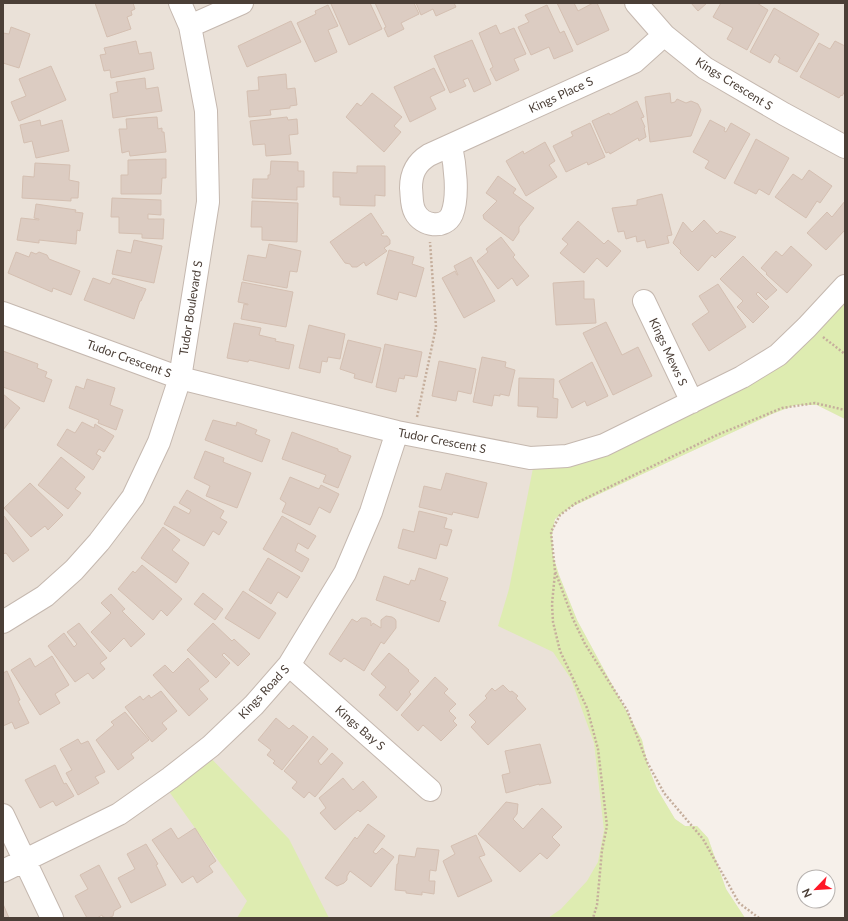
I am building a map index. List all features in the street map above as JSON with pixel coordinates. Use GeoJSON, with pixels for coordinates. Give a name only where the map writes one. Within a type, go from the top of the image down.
{"type":"FeatureCollection","features":[{"type":"Feature","properties":{"kind":"street","name":"Tudor Boulevard S"},"geometry":{"type":"LineString","coordinates":[[3,622],[45,596],[74,570],[99,542],[133,497],[159,442],[180,378],[208,202],[206,112],[190,26],[180,3]]}},
{"type":"Feature","properties":{"kind":"street"},"geometry":{"type":"LineString","coordinates":[[190,26],[242,3]]}},
{"type":"Feature","properties":{"kind":"street","name":"Kings Crescent S"},"geometry":{"type":"LineString","coordinates":[[636,3],[664,35],[705,68],[784,114],[845,147]]}},
{"type":"Feature","properties":{"kind":"street","name":"Kings Place S"},"geometry":{"type":"LineString","coordinates":[[428,224],[418,218],[412,204],[411,179],[414,169],[420,161],[634,62],[664,35]]}},
{"type":"Feature","properties":{"kind":"street"},"geometry":{"type":"LineString","coordinates":[[428,224],[443,223],[448,220],[452,214],[455,194],[454,160],[451,146]]}},
{"type":"Feature","properties":{"kind":"street","name":"Tudor Crescent S"},"geometry":{"type":"LineString","coordinates":[[3,313],[180,378],[405,434],[530,458],[567,456],[604,444],[742,378],[778,355],[811,324],[845,286]]}},
{"type":"Feature","properties":{"kind":"street","name":"Kings Mews S"},"geometry":{"type":"LineString","coordinates":[[644,301],[692,402]]}},
{"type":"Feature","properties":{"kind":"street","name":"Kings Road S"},"geometry":{"type":"LineString","coordinates":[[25,861],[119,814],[170,778],[211,746],[254,706],[289,666],[345,573],[405,434]]}},
{"type":"Feature","properties":{"kind":"street","name":"Kings Bay S"},"geometry":{"type":"LineString","coordinates":[[289,666],[430,790]]}},
{"type":"Feature","properties":{"kind":"street"},"geometry":{"type":"LineString","coordinates":[[3,815],[52,918]]}},
{"type":"Feature","properties":{"kind":"street"},"geometry":{"type":"LineString","coordinates":[[3,871],[25,861]]}},
{"type":"Feature","properties":{"kind":"path"},"geometry":{"type":"LineString","coordinates":[[405,434],[436,327],[428,224]]}},
{"type":"Feature","properties":{"kind":"path"},"geometry":{"type":"LineString","coordinates":[[811,324],[845,354]]}},
{"type":"Feature","properties":{"kind":"path"},"geometry":{"type":"LineString","coordinates":[[593,918],[597,905],[602,850],[607,826],[598,750],[587,708],[560,650],[553,622],[552,604],[555,571],[551,532],[560,515],[576,503],[717,435],[782,408],[815,403],[845,410]]}},
{"type":"Feature","properties":{"kind":"path"},"geometry":{"type":"LineString","coordinates":[[555,571],[573,618],[585,644],[627,710],[646,762],[664,793],[703,839],[739,903],[759,918]]}},
{"type":"Feature","properties":{"kind":"shaded area"},"geometry":{"type":"Polygon","coordinates":[[[3,3],[845,3],[845,419],[817,405],[795,405],[772,414],[569,508],[555,519],[552,535],[553,556],[577,620],[642,740],[648,766],[657,789],[675,819],[685,826],[697,826],[708,838],[726,889],[745,918],[3,918],[3,3]]]}},
{"type":"Feature","properties":{"kind":"green space"},"geometry":{"type":"Polygon","coordinates":[[[845,286],[845,419],[817,405],[795,405],[772,414],[569,508],[555,519],[552,535],[553,556],[577,620],[642,740],[648,766],[657,789],[675,819],[685,826],[697,826],[708,838],[726,889],[745,918],[548,918],[561,909],[587,881],[598,862],[604,830],[594,743],[571,679],[553,652],[498,626],[509,589],[535,458],[567,456],[742,378],[845,286]]]}},
{"type":"Feature","properties":{"kind":"green space"},"geometry":{"type":"Polygon","coordinates":[[[204,751],[289,839],[329,918],[237,918],[247,901],[163,783],[204,751]]]}},
{"type":"Feature","properties":{"kind":"building"},"geometry":{"type":"Polygon","coordinates":[[[95,3],[133,3],[135,9],[131,11],[132,15],[127,17],[131,29],[107,37],[95,3]]]}},
{"type":"Feature","properties":{"kind":"building"},"geometry":{"type":"Polygon","coordinates":[[[370,3],[382,29],[349,45],[331,4],[370,3]]]}},
{"type":"Feature","properties":{"kind":"building"},"geometry":{"type":"Polygon","coordinates":[[[375,3],[414,3],[419,14],[401,23],[404,29],[388,37],[384,28],[386,27],[375,3]]]}},
{"type":"Feature","properties":{"kind":"building"},"geometry":{"type":"Polygon","coordinates":[[[416,3],[454,3],[456,7],[436,16],[433,9],[421,15],[416,3]]]}},
{"type":"Feature","properties":{"kind":"building"},"geometry":{"type":"Polygon","coordinates":[[[557,3],[574,3],[578,11],[593,3],[597,3],[609,30],[577,45],[557,3]]]}},
{"type":"Feature","properties":{"kind":"building"},"geometry":{"type":"Polygon","coordinates":[[[691,3],[707,3],[698,11],[691,3]]]}},
{"type":"Feature","properties":{"kind":"building"},"geometry":{"type":"Polygon","coordinates":[[[721,3],[757,3],[768,10],[747,50],[727,39],[733,28],[713,17],[721,3]]]}},
{"type":"Feature","properties":{"kind":"building"},"geometry":{"type":"Polygon","coordinates":[[[328,5],[338,26],[328,30],[337,52],[315,62],[297,23],[316,14],[315,11],[328,5]]]}},
{"type":"Feature","properties":{"kind":"building"},"geometry":{"type":"Polygon","coordinates":[[[547,5],[560,33],[564,31],[573,51],[554,59],[549,47],[531,55],[518,27],[529,22],[525,15],[547,5]]]}},
{"type":"Feature","properties":{"kind":"building"},"geometry":{"type":"Polygon","coordinates":[[[774,8],[819,34],[797,72],[778,62],[780,58],[775,54],[770,63],[750,52],[774,8]]]}},
{"type":"Feature","properties":{"kind":"building"},"geometry":{"type":"Polygon","coordinates":[[[291,21],[301,42],[247,67],[238,46],[291,21]]]}},
{"type":"Feature","properties":{"kind":"building"},"geometry":{"type":"Polygon","coordinates":[[[496,25],[500,34],[514,28],[526,54],[514,59],[519,70],[496,81],[490,69],[493,67],[479,33],[496,25]]]}},
{"type":"Feature","properties":{"kind":"building"},"geometry":{"type":"Polygon","coordinates":[[[11,27],[30,34],[19,68],[3,63],[3,33],[9,34],[11,27]]]}},
{"type":"Feature","properties":{"kind":"building"},"geometry":{"type":"Polygon","coordinates":[[[472,40],[491,84],[474,92],[468,78],[463,80],[466,86],[450,93],[434,56],[472,40]]]}},
{"type":"Feature","properties":{"kind":"building"},"geometry":{"type":"Polygon","coordinates":[[[136,41],[139,54],[151,52],[154,69],[111,78],[110,70],[104,71],[100,55],[106,54],[104,48],[136,41]]]}},
{"type":"Feature","properties":{"kind":"building"},"geometry":{"type":"Polygon","coordinates":[[[835,41],[845,46],[845,91],[839,98],[800,77],[819,43],[830,49],[835,41]]]}},
{"type":"Feature","properties":{"kind":"building"},"geometry":{"type":"Polygon","coordinates":[[[51,66],[66,100],[19,121],[11,102],[26,96],[19,79],[51,66]]]}},
{"type":"Feature","properties":{"kind":"building"},"geometry":{"type":"Polygon","coordinates":[[[434,68],[445,90],[430,97],[436,109],[410,122],[394,87],[434,68]]]}},
{"type":"Feature","properties":{"kind":"building"},"geometry":{"type":"Polygon","coordinates":[[[286,74],[287,89],[295,88],[297,105],[290,106],[290,108],[270,110],[271,115],[249,117],[247,91],[259,90],[258,77],[286,74]]]}},
{"type":"Feature","properties":{"kind":"building"},"geometry":{"type":"Polygon","coordinates":[[[145,78],[146,89],[158,87],[162,111],[113,118],[110,94],[118,92],[116,82],[145,78]]]}},
{"type":"Feature","properties":{"kind":"building"},"geometry":{"type":"Polygon","coordinates":[[[372,93],[402,117],[394,126],[401,132],[384,152],[346,117],[357,103],[361,106],[372,93]]]}},
{"type":"Feature","properties":{"kind":"building"},"geometry":{"type":"Polygon","coordinates":[[[670,93],[671,103],[675,102],[677,99],[686,103],[691,101],[698,104],[701,110],[691,136],[650,142],[645,97],[670,93]]]}},
{"type":"Feature","properties":{"kind":"building"},"geometry":{"type":"Polygon","coordinates":[[[637,101],[644,117],[641,118],[645,127],[646,137],[639,141],[638,138],[610,154],[609,152],[606,153],[592,121],[609,113],[610,115],[637,101]]]}},
{"type":"Feature","properties":{"kind":"building"},"geometry":{"type":"Polygon","coordinates":[[[157,117],[158,129],[162,128],[162,132],[164,132],[166,152],[130,156],[129,151],[122,153],[119,129],[127,129],[126,119],[157,117]]]}},
{"type":"Feature","properties":{"kind":"building"},"geometry":{"type":"Polygon","coordinates":[[[287,117],[288,120],[297,119],[298,134],[289,135],[291,154],[266,156],[265,144],[253,145],[250,121],[287,117]]]}},
{"type":"Feature","properties":{"kind":"building"},"geometry":{"type":"Polygon","coordinates":[[[40,120],[41,126],[62,120],[69,151],[36,158],[32,141],[24,143],[20,125],[40,120]]]}},
{"type":"Feature","properties":{"kind":"building"},"geometry":{"type":"Polygon","coordinates":[[[710,120],[725,128],[724,131],[726,132],[731,123],[750,134],[725,179],[705,168],[709,161],[693,152],[710,120]]]}},
{"type":"Feature","properties":{"kind":"building"},"geometry":{"type":"Polygon","coordinates":[[[590,123],[605,157],[588,165],[587,162],[566,172],[553,146],[573,136],[571,132],[590,123]]]}},
{"type":"Feature","properties":{"kind":"building"},"geometry":{"type":"Polygon","coordinates":[[[756,139],[789,158],[769,195],[759,189],[756,194],[734,183],[756,139]]]}},
{"type":"Feature","properties":{"kind":"building"},"geometry":{"type":"Polygon","coordinates":[[[545,142],[555,161],[549,165],[557,177],[526,196],[506,161],[523,151],[524,154],[545,142]]]}},
{"type":"Feature","properties":{"kind":"building"},"geometry":{"type":"Polygon","coordinates":[[[166,159],[166,178],[162,178],[161,194],[121,194],[121,175],[128,175],[128,160],[166,159]]]}},
{"type":"Feature","properties":{"kind":"building"},"geometry":{"type":"Polygon","coordinates":[[[271,161],[298,162],[298,171],[304,171],[304,187],[297,187],[297,200],[252,198],[253,179],[268,179],[268,175],[270,175],[271,161]]]}},
{"type":"Feature","properties":{"kind":"building"},"geometry":{"type":"Polygon","coordinates":[[[35,163],[70,165],[69,180],[79,182],[78,198],[71,198],[71,201],[22,198],[23,176],[34,177],[35,163]]]}},
{"type":"Feature","properties":{"kind":"building"},"geometry":{"type":"Polygon","coordinates":[[[357,166],[385,166],[385,196],[375,195],[375,206],[340,205],[340,197],[333,197],[333,172],[357,173],[357,166]]]}},
{"type":"Feature","properties":{"kind":"building"},"geometry":{"type":"Polygon","coordinates":[[[809,170],[832,186],[820,203],[817,201],[806,218],[775,197],[793,174],[802,180],[809,170]]]}},
{"type":"Feature","properties":{"kind":"building"},"geometry":{"type":"Polygon","coordinates":[[[498,176],[516,189],[513,193],[534,208],[519,227],[519,232],[513,241],[484,219],[483,215],[497,201],[486,193],[498,176]]]}},
{"type":"Feature","properties":{"kind":"building"},"geometry":{"type":"Polygon","coordinates":[[[662,194],[672,235],[667,236],[669,243],[647,248],[645,240],[637,242],[636,236],[626,239],[624,231],[618,232],[612,208],[637,205],[637,200],[662,194]]]}},
{"type":"Feature","properties":{"kind":"building"},"geometry":{"type":"Polygon","coordinates":[[[112,198],[161,200],[161,215],[148,214],[148,219],[164,219],[163,239],[142,238],[142,234],[119,233],[119,217],[111,217],[112,198]]]}},
{"type":"Feature","properties":{"kind":"building"},"geometry":{"type":"Polygon","coordinates":[[[252,201],[298,203],[297,242],[262,240],[262,227],[251,227],[252,201]]]}},
{"type":"Feature","properties":{"kind":"building"},"geometry":{"type":"Polygon","coordinates":[[[845,201],[845,230],[826,250],[807,233],[827,212],[832,217],[845,201]]]}},
{"type":"Feature","properties":{"kind":"building"},"geometry":{"type":"Polygon","coordinates":[[[36,204],[76,210],[75,212],[83,213],[80,231],[77,230],[76,244],[39,240],[39,243],[17,240],[21,218],[39,220],[34,218],[36,204]]]}},
{"type":"Feature","properties":{"kind":"building"},"geometry":{"type":"Polygon","coordinates":[[[371,213],[384,233],[381,234],[382,236],[387,236],[390,240],[390,244],[384,248],[387,251],[366,266],[364,262],[357,267],[352,267],[350,264],[345,263],[330,242],[371,213]]]}},
{"type":"Feature","properties":{"kind":"building"},"geometry":{"type":"Polygon","coordinates":[[[704,220],[717,234],[720,231],[736,237],[715,258],[712,255],[698,271],[680,253],[681,251],[673,243],[683,222],[692,232],[704,220]]]}},
{"type":"Feature","properties":{"kind":"building"},"geometry":{"type":"Polygon","coordinates":[[[578,221],[604,244],[608,240],[621,251],[607,267],[597,258],[584,273],[560,253],[568,244],[562,239],[578,221]]]}},
{"type":"Feature","properties":{"kind":"building"},"geometry":{"type":"Polygon","coordinates":[[[501,237],[515,255],[513,257],[529,276],[517,286],[512,278],[498,289],[477,261],[488,252],[486,249],[501,237]]]}},
{"type":"Feature","properties":{"kind":"building"},"geometry":{"type":"Polygon","coordinates":[[[134,240],[162,246],[154,283],[112,274],[117,250],[131,253],[134,240]]]}},
{"type":"Feature","properties":{"kind":"building"},"geometry":{"type":"Polygon","coordinates":[[[269,244],[301,251],[297,272],[290,271],[287,288],[243,280],[248,255],[266,258],[269,244]]]}},
{"type":"Feature","properties":{"kind":"building"},"geometry":{"type":"Polygon","coordinates":[[[791,246],[812,265],[787,293],[761,268],[776,251],[782,256],[791,246]]]}},
{"type":"Feature","properties":{"kind":"building"},"geometry":{"type":"Polygon","coordinates":[[[389,250],[414,257],[412,264],[424,268],[416,297],[399,292],[397,300],[377,294],[389,250]]]}},
{"type":"Feature","properties":{"kind":"building"},"geometry":{"type":"Polygon","coordinates":[[[16,252],[29,257],[31,252],[36,254],[39,252],[47,255],[49,259],[80,271],[71,295],[53,288],[52,292],[8,273],[16,252]]]}},
{"type":"Feature","properties":{"kind":"building"},"geometry":{"type":"Polygon","coordinates":[[[743,256],[777,290],[766,300],[758,292],[756,294],[769,307],[753,323],[737,307],[743,301],[720,279],[743,256]]]}},
{"type":"Feature","properties":{"kind":"building"},"geometry":{"type":"Polygon","coordinates":[[[471,257],[495,301],[464,318],[442,278],[455,271],[458,275],[454,266],[471,257]]]}},
{"type":"Feature","properties":{"kind":"building"},"geometry":{"type":"Polygon","coordinates":[[[93,278],[110,284],[113,278],[146,289],[134,319],[84,300],[93,278]]]}},
{"type":"Feature","properties":{"kind":"building"},"geometry":{"type":"Polygon","coordinates":[[[584,281],[584,299],[594,299],[596,323],[556,325],[553,283],[584,281]]]}},
{"type":"Feature","properties":{"kind":"building"},"geometry":{"type":"Polygon","coordinates":[[[242,282],[293,292],[286,327],[241,319],[244,304],[248,305],[238,302],[242,282]]]}},
{"type":"Feature","properties":{"kind":"building"},"geometry":{"type":"Polygon","coordinates":[[[718,284],[746,327],[709,351],[692,324],[709,312],[699,296],[718,284]]]}},
{"type":"Feature","properties":{"kind":"building"},"geometry":{"type":"Polygon","coordinates":[[[606,322],[622,355],[638,347],[652,376],[613,395],[583,333],[606,322]]]}},
{"type":"Feature","properties":{"kind":"building"},"geometry":{"type":"Polygon","coordinates":[[[234,323],[261,328],[259,335],[276,339],[275,341],[294,345],[289,369],[249,360],[248,362],[227,358],[234,323]]]}},
{"type":"Feature","properties":{"kind":"building"},"geometry":{"type":"Polygon","coordinates":[[[309,325],[345,334],[340,359],[328,357],[327,362],[322,361],[320,373],[299,368],[309,325]]]}},
{"type":"Feature","properties":{"kind":"building"},"geometry":{"type":"Polygon","coordinates":[[[348,340],[381,348],[372,383],[354,378],[355,374],[340,369],[348,340]]]}},
{"type":"Feature","properties":{"kind":"building"},"geometry":{"type":"Polygon","coordinates":[[[385,344],[422,352],[417,377],[405,375],[404,379],[399,378],[396,392],[376,387],[385,344]]]}},
{"type":"Feature","properties":{"kind":"building"},"geometry":{"type":"Polygon","coordinates":[[[3,351],[38,364],[37,368],[47,372],[45,377],[52,380],[44,402],[3,387],[3,351]]]}},
{"type":"Feature","properties":{"kind":"building"},"geometry":{"type":"Polygon","coordinates":[[[482,357],[506,362],[505,367],[515,370],[509,396],[500,394],[500,396],[494,395],[492,406],[473,402],[482,357]]]}},
{"type":"Feature","properties":{"kind":"building"},"geometry":{"type":"Polygon","coordinates":[[[439,361],[476,369],[471,394],[458,391],[456,401],[432,396],[439,361]]]}},
{"type":"Feature","properties":{"kind":"building"},"geometry":{"type":"Polygon","coordinates":[[[592,362],[608,396],[587,406],[585,401],[572,408],[559,381],[592,362]]]}},
{"type":"Feature","properties":{"kind":"building"},"geometry":{"type":"Polygon","coordinates":[[[519,378],[554,379],[553,398],[558,399],[557,418],[537,417],[538,407],[518,406],[519,378]]]}},
{"type":"Feature","properties":{"kind":"building"},"geometry":{"type":"Polygon","coordinates":[[[87,379],[115,388],[110,405],[123,410],[116,430],[98,423],[99,420],[69,408],[76,386],[84,389],[87,379]]]}},
{"type":"Feature","properties":{"kind":"building"},"geometry":{"type":"Polygon","coordinates":[[[3,394],[20,408],[3,430],[3,394]]]}},
{"type":"Feature","properties":{"kind":"building"},"geometry":{"type":"Polygon","coordinates":[[[213,420],[236,426],[237,422],[257,430],[255,434],[270,440],[262,462],[205,440],[213,420]]]}},
{"type":"Feature","properties":{"kind":"building"},"geometry":{"type":"Polygon","coordinates":[[[82,422],[94,428],[95,424],[114,436],[104,452],[99,449],[96,454],[101,457],[93,470],[57,445],[67,429],[75,433],[82,422]]]}},
{"type":"Feature","properties":{"kind":"building"},"geometry":{"type":"Polygon","coordinates":[[[292,432],[338,449],[338,451],[351,456],[338,488],[323,482],[326,475],[282,459],[292,432]]]}},
{"type":"Feature","properties":{"kind":"building"},"geometry":{"type":"Polygon","coordinates":[[[205,451],[224,458],[223,462],[251,473],[237,508],[206,496],[210,486],[194,478],[205,451]]]}},
{"type":"Feature","properties":{"kind":"building"},"geometry":{"type":"Polygon","coordinates":[[[61,457],[85,477],[75,489],[81,493],[68,509],[38,485],[61,457]]]}},
{"type":"Feature","properties":{"kind":"building"},"geometry":{"type":"Polygon","coordinates":[[[446,473],[487,483],[478,518],[453,512],[452,515],[419,507],[424,486],[441,490],[446,473]]]}},
{"type":"Feature","properties":{"kind":"building"},"geometry":{"type":"Polygon","coordinates":[[[290,477],[319,489],[321,485],[339,494],[330,513],[319,507],[310,525],[282,512],[286,503],[280,499],[290,477]]]}},
{"type":"Feature","properties":{"kind":"building"},"geometry":{"type":"Polygon","coordinates":[[[30,483],[63,515],[48,530],[45,526],[31,537],[4,508],[30,483]]]}},
{"type":"Feature","properties":{"kind":"building"},"geometry":{"type":"Polygon","coordinates":[[[187,490],[224,511],[220,518],[227,522],[219,535],[213,531],[204,546],[164,524],[174,506],[189,514],[191,510],[179,503],[187,490]]]}},
{"type":"Feature","properties":{"kind":"building"},"geometry":{"type":"Polygon","coordinates":[[[419,511],[447,518],[444,528],[452,530],[447,546],[440,544],[436,559],[398,548],[403,529],[414,532],[419,511]]]}},
{"type":"Feature","properties":{"kind":"building"},"geometry":{"type":"Polygon","coordinates":[[[4,516],[29,550],[13,562],[6,553],[3,554],[4,516]]]}},
{"type":"Feature","properties":{"kind":"building"},"geometry":{"type":"Polygon","coordinates":[[[282,516],[316,536],[308,549],[298,543],[295,551],[309,559],[302,572],[263,549],[282,516]]]}},
{"type":"Feature","properties":{"kind":"building"},"geometry":{"type":"Polygon","coordinates":[[[163,527],[180,540],[172,550],[189,563],[176,583],[141,558],[163,527]]]}},
{"type":"Feature","properties":{"kind":"building"},"geometry":{"type":"Polygon","coordinates":[[[268,558],[300,577],[287,598],[278,592],[271,604],[249,590],[268,558]]]}},
{"type":"Feature","properties":{"kind":"building"},"geometry":{"type":"Polygon","coordinates":[[[142,565],[182,599],[167,616],[161,610],[153,620],[118,589],[133,571],[135,573],[142,565]]]}},
{"type":"Feature","properties":{"kind":"building"},"geometry":{"type":"Polygon","coordinates":[[[419,568],[448,578],[440,600],[446,602],[439,622],[376,600],[384,576],[409,585],[411,580],[415,581],[419,568]]]}},
{"type":"Feature","properties":{"kind":"building"},"geometry":{"type":"Polygon","coordinates":[[[243,591],[276,613],[259,639],[225,618],[243,591]]]}},
{"type":"Feature","properties":{"kind":"building"},"geometry":{"type":"Polygon","coordinates":[[[203,593],[223,609],[215,620],[194,604],[203,593]]]}},
{"type":"Feature","properties":{"kind":"building"},"geometry":{"type":"Polygon","coordinates":[[[111,594],[125,609],[122,611],[145,634],[131,647],[124,638],[110,652],[91,632],[111,613],[101,603],[111,594]]]}},
{"type":"Feature","properties":{"kind":"building"},"geometry":{"type":"Polygon","coordinates":[[[386,616],[395,619],[396,628],[384,644],[381,642],[364,671],[344,658],[341,662],[329,654],[352,619],[357,622],[361,618],[366,618],[371,621],[371,626],[373,623],[381,628],[381,620],[386,616]]]}},
{"type":"Feature","properties":{"kind":"building"},"geometry":{"type":"Polygon","coordinates":[[[79,623],[107,658],[100,663],[105,669],[93,679],[88,673],[75,682],[48,646],[64,633],[74,647],[77,644],[67,632],[79,623]]]}},
{"type":"Feature","properties":{"kind":"building"},"geometry":{"type":"Polygon","coordinates":[[[213,623],[232,641],[234,639],[250,654],[238,666],[224,653],[222,655],[230,663],[216,678],[187,650],[213,623]]]}},
{"type":"Feature","properties":{"kind":"building"},"geometry":{"type":"Polygon","coordinates":[[[389,653],[409,670],[408,671],[419,681],[409,692],[411,694],[397,711],[379,695],[386,687],[371,674],[389,653]]]}},
{"type":"Feature","properties":{"kind":"building"},"geometry":{"type":"Polygon","coordinates":[[[52,656],[69,685],[55,694],[60,703],[40,715],[11,670],[30,658],[35,667],[52,656]]]}},
{"type":"Feature","properties":{"kind":"building"},"geometry":{"type":"Polygon","coordinates":[[[188,658],[209,681],[199,689],[208,699],[189,716],[153,675],[165,665],[173,673],[188,658]]]}},
{"type":"Feature","properties":{"kind":"building"},"geometry":{"type":"Polygon","coordinates":[[[7,671],[20,700],[18,701],[29,723],[15,729],[12,722],[3,726],[3,673],[7,671]]]}},
{"type":"Feature","properties":{"kind":"building"},"geometry":{"type":"Polygon","coordinates":[[[435,677],[448,689],[444,693],[456,704],[449,711],[456,718],[453,721],[457,725],[441,741],[423,725],[418,731],[401,715],[435,677]]]}},
{"type":"Feature","properties":{"kind":"building"},"geometry":{"type":"Polygon","coordinates":[[[503,685],[510,692],[512,691],[518,696],[516,698],[526,709],[488,745],[471,727],[476,722],[469,715],[487,698],[485,696],[492,688],[495,691],[503,685]]]}},
{"type":"Feature","properties":{"kind":"building"},"geometry":{"type":"Polygon","coordinates":[[[161,691],[177,711],[162,723],[167,729],[152,742],[125,707],[140,696],[143,700],[149,695],[151,698],[161,691]]]}},
{"type":"Feature","properties":{"kind":"building"},"geometry":{"type":"Polygon","coordinates":[[[125,712],[149,740],[131,754],[134,758],[118,770],[96,740],[114,725],[111,722],[125,712]]]}},
{"type":"Feature","properties":{"kind":"building"},"geometry":{"type":"Polygon","coordinates":[[[276,718],[289,729],[293,725],[308,737],[282,770],[273,763],[275,761],[267,755],[271,750],[258,740],[276,718]]]}},
{"type":"Feature","properties":{"kind":"building"},"geometry":{"type":"Polygon","coordinates":[[[313,736],[328,749],[318,761],[321,765],[332,753],[343,763],[315,797],[309,792],[304,798],[292,788],[297,782],[284,771],[313,736]]]}},
{"type":"Feature","properties":{"kind":"building"},"geometry":{"type":"Polygon","coordinates":[[[78,739],[81,744],[88,741],[105,772],[95,777],[99,783],[78,795],[66,773],[72,770],[60,749],[78,739]]]}},
{"type":"Feature","properties":{"kind":"building"},"geometry":{"type":"Polygon","coordinates":[[[540,744],[551,783],[539,784],[506,793],[502,775],[510,773],[505,751],[540,744]]]}},
{"type":"Feature","properties":{"kind":"building"},"geometry":{"type":"Polygon","coordinates":[[[55,765],[64,784],[66,783],[74,796],[56,806],[53,801],[40,808],[25,780],[55,765]]]}},
{"type":"Feature","properties":{"kind":"building"},"geometry":{"type":"Polygon","coordinates":[[[343,778],[353,790],[363,781],[377,797],[360,812],[358,810],[335,830],[320,813],[326,808],[319,798],[343,778]]]}},
{"type":"Feature","properties":{"kind":"building"},"geometry":{"type":"Polygon","coordinates":[[[506,802],[518,804],[517,814],[513,819],[523,829],[542,808],[562,827],[552,837],[560,845],[547,859],[540,853],[520,872],[478,834],[506,802]]]}},
{"type":"Feature","properties":{"kind":"building"},"geometry":{"type":"Polygon","coordinates":[[[368,824],[385,836],[373,852],[376,854],[382,848],[394,857],[371,887],[350,871],[347,876],[347,880],[337,886],[325,878],[355,837],[357,839],[368,824]]]}},
{"type":"Feature","properties":{"kind":"building"},"geometry":{"type":"Polygon","coordinates":[[[171,828],[178,839],[195,828],[216,861],[209,866],[213,872],[197,883],[193,876],[182,883],[152,840],[171,828]]]}},
{"type":"Feature","properties":{"kind":"building"},"geometry":{"type":"Polygon","coordinates":[[[476,835],[485,855],[479,857],[492,881],[458,897],[443,861],[455,854],[451,846],[476,835]]]}},
{"type":"Feature","properties":{"kind":"building"},"geometry":{"type":"Polygon","coordinates":[[[146,844],[158,864],[156,865],[166,885],[131,903],[118,878],[135,869],[127,854],[146,844]]]}},
{"type":"Feature","properties":{"kind":"building"},"geometry":{"type":"Polygon","coordinates":[[[417,848],[439,850],[436,871],[430,870],[429,881],[435,881],[434,894],[422,892],[422,895],[395,890],[399,855],[415,857],[417,848]]]}},
{"type":"Feature","properties":{"kind":"building"},"geometry":{"type":"Polygon","coordinates":[[[99,865],[121,907],[114,911],[113,916],[108,918],[103,917],[102,915],[97,918],[87,918],[75,896],[88,889],[80,875],[99,865]]]}},
{"type":"Feature","properties":{"kind":"building"},"geometry":{"type":"Polygon","coordinates":[[[3,904],[9,918],[3,918],[3,904]]]}}]}
